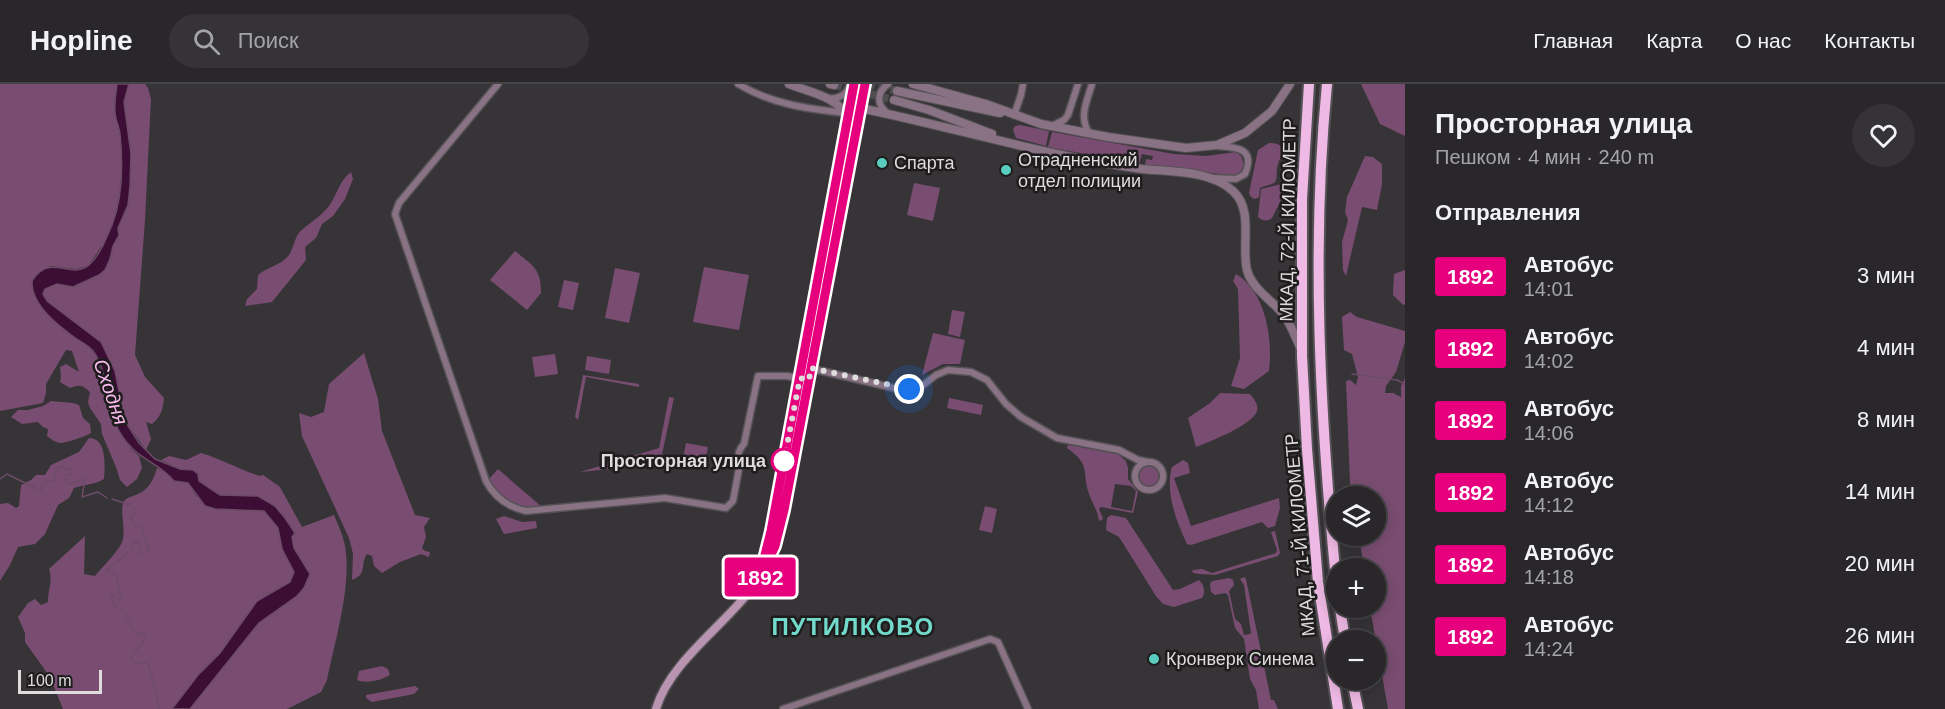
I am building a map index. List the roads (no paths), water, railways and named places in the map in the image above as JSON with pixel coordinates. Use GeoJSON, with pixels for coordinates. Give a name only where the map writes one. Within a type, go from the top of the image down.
{"type":"FeatureCollection","features":[{"type":"Feature","properties":{"kind":"highway","name":"МКАД, 72-Й КИЛОМЕТР"},"geometry":{"type":"LineString","coordinates":[[1302,354],[1302,200],[1309,84]]}},
{"type":"Feature","properties":{"kind":"highway","name":"МКАД, 72-Й КИЛОМЕТР"},"geometry":{"type":"LineString","coordinates":[[1321,356],[1320,244],[1327,84]]}},
{"type":"Feature","properties":{"kind":"highway","name":"МКАД, 71-Й КИЛОМЕТР"},"geometry":{"type":"LineString","coordinates":[[1302,354],[1318,582],[1338,709]]}},
{"type":"Feature","properties":{"kind":"highway","name":"МКАД, 71-Й КИЛОМЕТР"},"geometry":{"type":"LineString","coordinates":[[1321,356],[1334,558]]}},
{"type":"Feature","properties":{"kind":"highway"},"geometry":{"type":"LineString","coordinates":[[1354,690],[1358,709]]}},
{"type":"Feature","properties":{"kind":"main road"},"geometry":{"type":"LineString","coordinates":[[807,367],[852,84]]}},
{"type":"Feature","properties":{"kind":"main road"},"geometry":{"type":"LineString","coordinates":[[656,709],[660,695],[670,678],[744,598],[759,579],[770,558],[782,521],[804,379],[865,84]]}},
{"type":"Feature","properties":{"kind":"main road"},"geometry":{"type":"LineString","coordinates":[[1325,107],[1332,84]]}},
{"type":"Feature","properties":{"kind":"street"},"geometry":{"type":"LineString","coordinates":[[498,84],[405,196],[396,208],[395,214],[486,481],[496,497],[510,506],[526,511],[665,498],[726,508],[733,501],[740,463],[738,458],[740,448],[744,444],[758,375],[804,379]]}},
{"type":"Feature","properties":{"kind":"street"},"geometry":{"type":"LineString","coordinates":[[738,84],[770,100],[803,108],[848,113],[860,108],[1017,144],[1137,168],[1229,179],[1241,177],[1247,170],[1246,153],[1238,148],[1165,147],[1090,134],[1052,126],[986,104],[913,84]]}},
{"type":"Feature","properties":{"kind":"street"},"geometry":{"type":"LineString","coordinates":[[789,84],[826,98],[848,113]]}},
{"type":"Feature","properties":{"kind":"street"},"geometry":{"type":"LineString","coordinates":[[826,98],[835,99],[842,96],[852,84]]}},
{"type":"Feature","properties":{"kind":"street"},"geometry":{"type":"LineString","coordinates":[[888,84],[880,92],[879,102],[884,111],[889,114]]}},
{"type":"Feature","properties":{"kind":"street"},"geometry":{"type":"LineString","coordinates":[[1017,116],[1023,84]]}},
{"type":"Feature","properties":{"kind":"street"},"geometry":{"type":"LineString","coordinates":[[1052,126],[1068,116],[1078,84]]}},
{"type":"Feature","properties":{"kind":"street"},"geometry":{"type":"LineString","coordinates":[[1090,134],[1085,128],[1083,118],[1092,84]]}},
{"type":"Feature","properties":{"kind":"street"},"geometry":{"type":"LineString","coordinates":[[1208,146],[1234,138],[1256,126],[1279,103],[1290,84]]}},
{"type":"Feature","properties":{"kind":"street"},"geometry":{"type":"LineString","coordinates":[[897,91],[1017,116]]}},
{"type":"Feature","properties":{"kind":"street"},"geometry":{"type":"LineString","coordinates":[[894,100],[929,110],[1017,144]]}},
{"type":"Feature","properties":{"kind":"street"},"geometry":{"type":"LineString","coordinates":[[1209,177],[1234,191],[1242,205],[1246,231],[1247,270],[1258,290],[1283,315],[1302,354]]}},
{"type":"Feature","properties":{"kind":"street"},"geometry":{"type":"LineString","coordinates":[[807,367],[909,389],[922,386],[944,371],[971,372],[987,380],[1013,411],[1048,433],[1067,440],[1119,450],[1127,454],[1138,460],[1154,463],[1161,470],[1161,481],[1158,486],[1150,490],[1142,488],[1136,482],[1134,463],[1127,454]]}},
{"type":"Feature","properties":{"kind":"street"},"geometry":{"type":"LineString","coordinates":[[1136,471],[1143,463],[1148,462]]}},
{"type":"Feature","properties":{"kind":"street"},"geometry":{"type":"LineString","coordinates":[[783,709],[990,639],[998,642],[1028,709]]}},
{"type":"Feature","properties":{"kind":"water","name":"Сходня"},"geometry":{"type":"Polygon","coordinates":[[[117,84],[129,84],[124,102],[131,154],[128,205],[118,228],[119,235],[105,270],[99,275],[73,287],[57,284],[45,289],[43,294],[47,301],[101,342],[115,371],[125,421],[139,443],[155,459],[180,469],[193,470],[198,474],[199,481],[220,495],[258,496],[275,506],[295,533],[292,537],[294,548],[310,574],[304,588],[297,596],[259,623],[190,709],[172,709],[198,675],[220,653],[257,601],[290,582],[294,572],[282,549],[278,528],[264,511],[215,509],[205,506],[188,483],[174,481],[126,442],[116,424],[102,370],[93,351],[63,329],[36,299],[32,281],[39,273],[46,268],[75,270],[89,265],[100,251],[112,225],[120,192],[122,169],[120,134],[115,109],[117,84]]]}},
{"type":"Feature","properties":{"kind":"waterway"},"geometry":{"type":"LineString","coordinates":[[1352,374],[1397,380],[1405,384]]}},
{"type":"Feature","properties":{"kind":"waterway"},"geometry":{"type":"LineString","coordinates":[[0,479],[7,474],[41,491],[43,483],[55,479],[56,469],[62,466],[67,470],[71,469],[73,474],[66,475],[64,481],[70,484],[85,479],[82,497],[98,492],[107,498]]}},
{"type":"Feature","properties":{"kind":"waterway"},"geometry":{"type":"LineString","coordinates":[[112,499],[130,505],[137,511],[130,517],[136,526],[141,527],[149,550],[140,553],[139,541],[134,542],[130,552],[106,570],[115,574],[118,584],[121,599],[113,595],[111,597],[115,607],[127,617],[133,632],[143,634],[145,637],[131,659],[135,663],[147,663],[160,709]]}},
{"type":"Feature","properties":{"kind":"tunnel"},"geometry":{"type":"LineString","coordinates":[[867,84],[897,91]]}},
{"type":"Feature","properties":{"kind":"tunnel"},"geometry":{"type":"LineString","coordinates":[[834,85],[894,100]]}},
{"type":"Feature","properties":{"kind":"place","name":"Спарта"},"geometry":{"type":"Point","coordinates":[882,163]}},
{"type":"Feature","properties":{"kind":"place","name":"Отрадненский отдел полиции"},"geometry":{"type":"Point","coordinates":[1006,170]}},
{"type":"Feature","properties":{"kind":"place","name":"Просторная улица"},"geometry":{"type":"Point","coordinates":[784,461]}},
{"type":"Feature","properties":{"kind":"place","name":"Кронверк Синема"},"geometry":{"type":"Point","coordinates":[1154,659]}},
{"type":"Feature","properties":{"kind":"district","name":"ПУТИЛКОВО"},"geometry":{"type":"Point","coordinates":[853,626]}}]}
